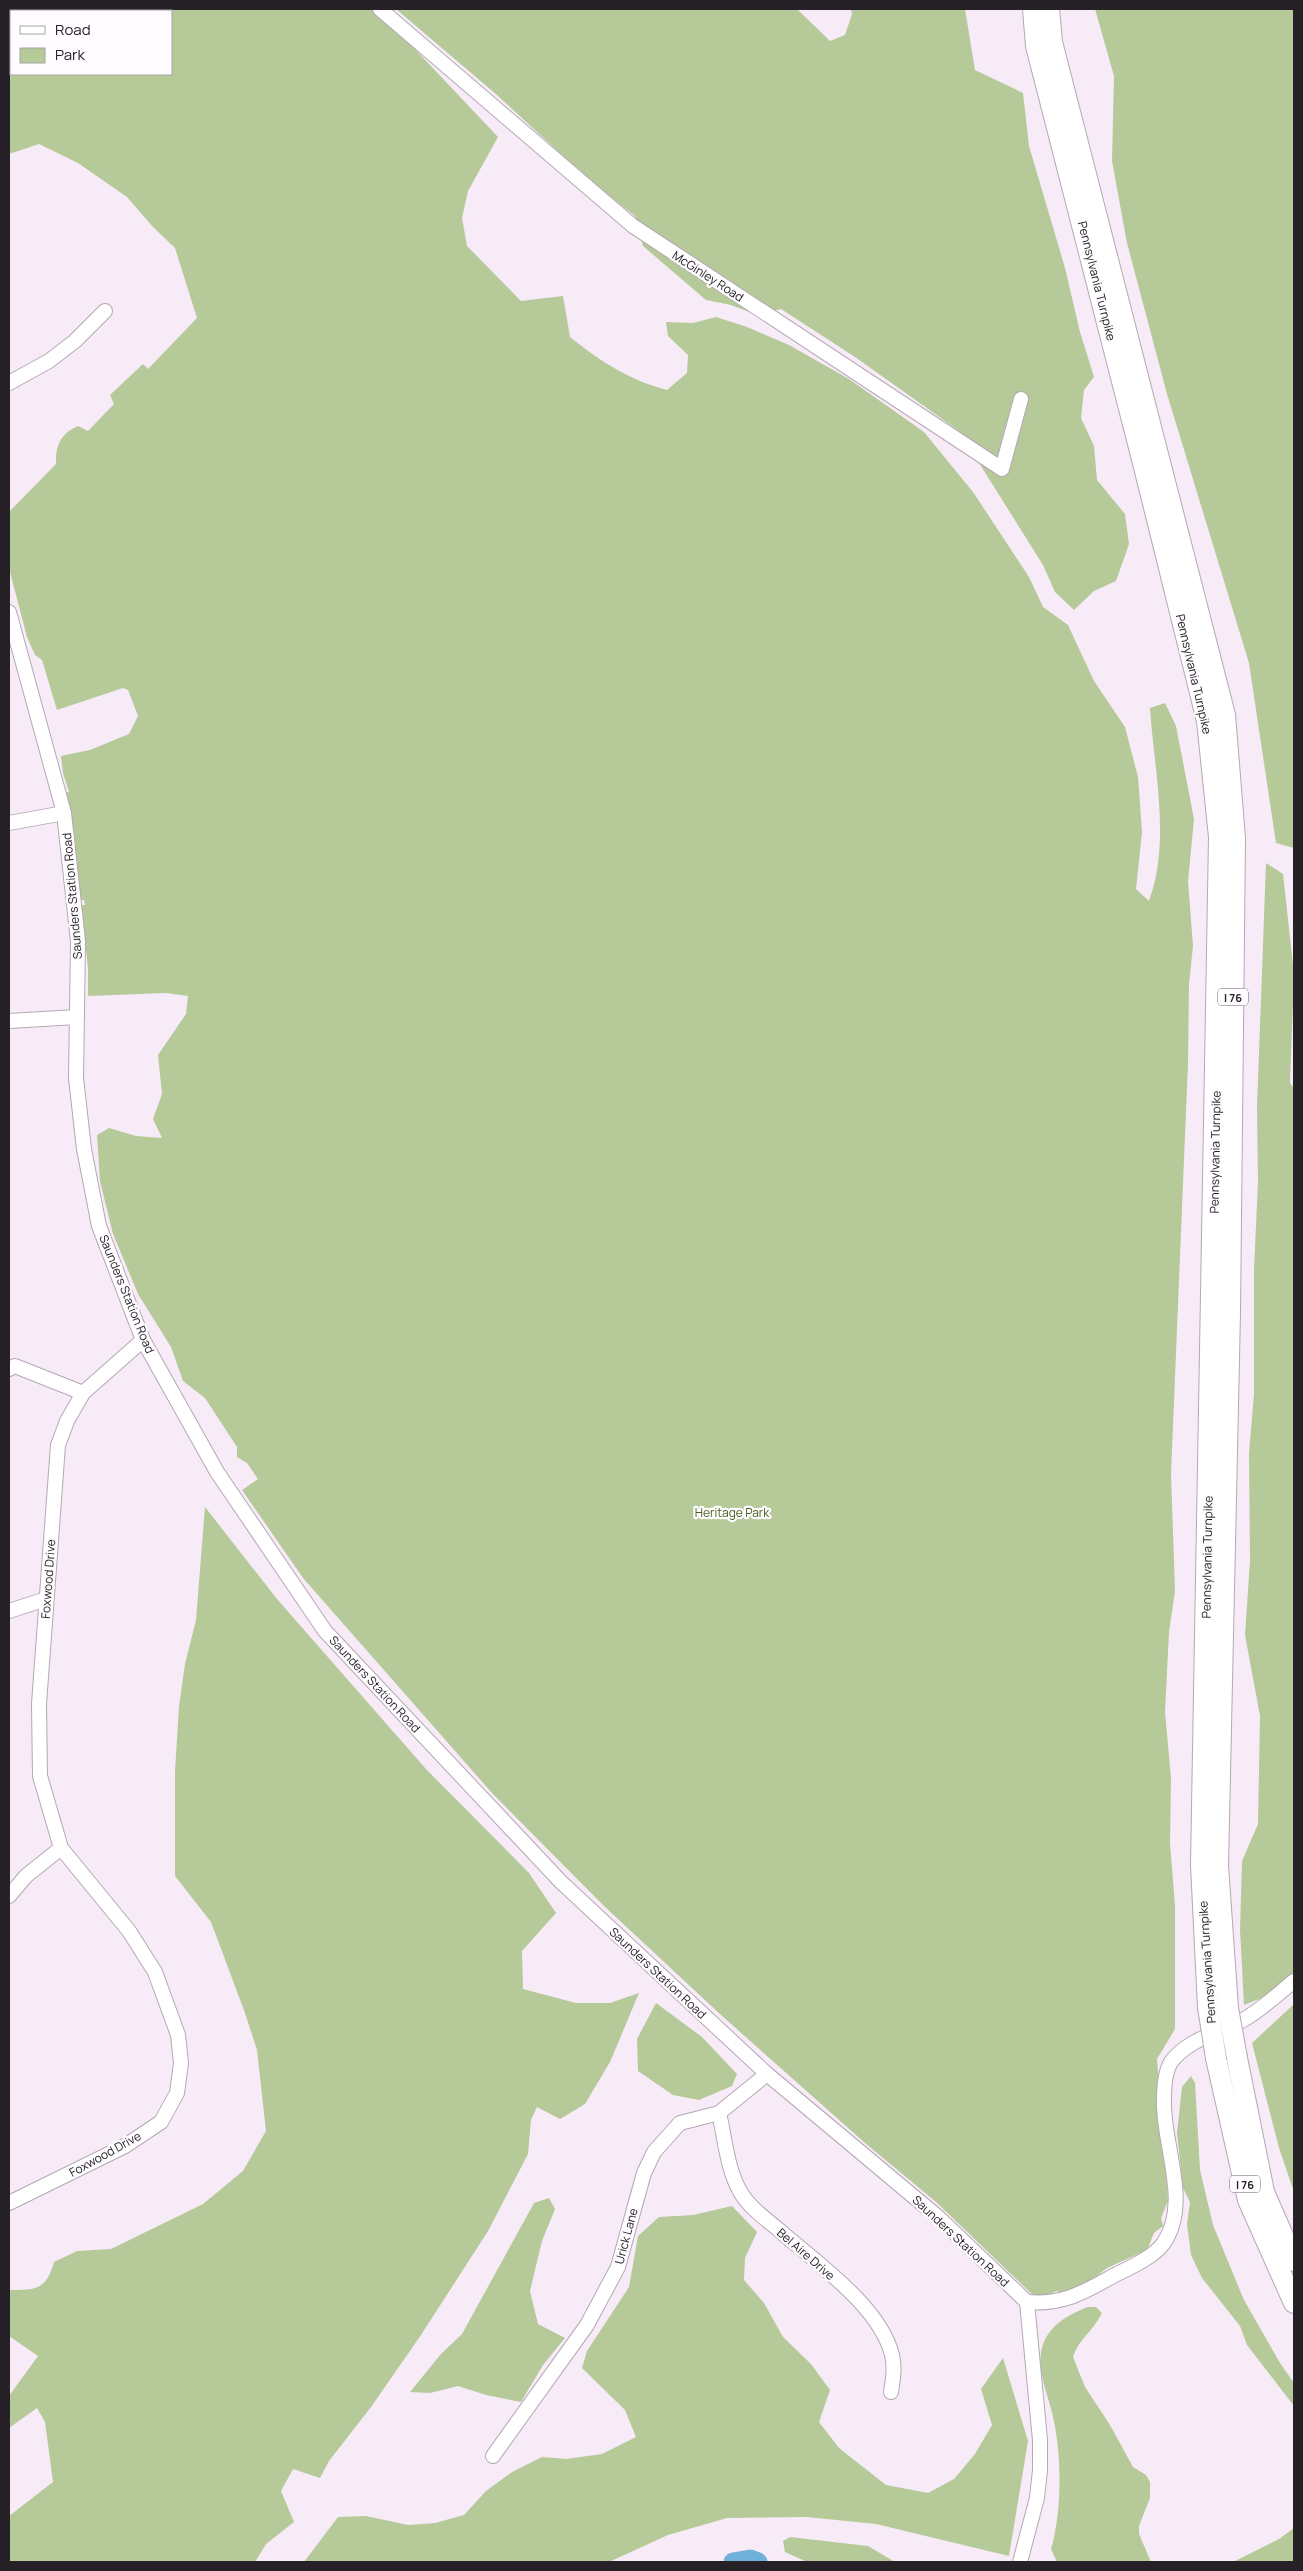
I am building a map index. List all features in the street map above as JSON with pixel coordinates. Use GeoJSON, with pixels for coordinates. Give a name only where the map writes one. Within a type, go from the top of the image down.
{"type":"FeatureCollection","features":[{"type":"Feature","properties":{"kind":"highway","name":"Pennsylvania Turnpike"},"geometry":{"type":"LineString","coordinates":[[1033,9],[1036,46],[1143,463],[1206,721],[1219,837],[1201,1865],[1218,2008],[1237,2058],[1264,2192],[1294,2261]]}},
{"type":"Feature","properties":{"kind":"highway","name":"Pennsylvania Turnpike"},"geometry":{"type":"LineString","coordinates":[[1049,9],[1052,42],[1226,724],[1235,858],[1230,1322],[1218,1866],[1216,2058],[1248,2200],[1294,2303]]}},
{"type":"Feature","properties":{"kind":"street","name":"McGinley Road"},"geometry":{"type":"LineString","coordinates":[[380,9],[632,226],[1002,469],[1021,399]]}},
{"type":"Feature","properties":{"kind":"street"},"geometry":{"type":"LineString","coordinates":[[9,383],[49,361],[75,341],[105,311]]}},
{"type":"Feature","properties":{"kind":"street","name":"Saunders Station Road"},"geometry":{"type":"LineString","coordinates":[[9,615],[64,813],[78,941],[76,1078],[84,1150],[99,1226],[144,1340],[217,1472],[325,1631],[561,1882],[767,2074],[938,2217],[1027,2302]]}},
{"type":"Feature","properties":{"kind":"street"},"geometry":{"type":"LineString","coordinates":[[9,823],[64,813]]}},
{"type":"Feature","properties":{"kind":"street"},"geometry":{"type":"LineString","coordinates":[[9,1021],[77,1018]]}},
{"type":"Feature","properties":{"kind":"street","name":"Foxwood Drive"},"geometry":{"type":"LineString","coordinates":[[9,2203],[125,2146],[161,2122],[177,2093],[181,2063],[178,2035],[155,1972],[129,1931],[61,1848],[40,1776],[39,1704],[58,1445],[67,1421],[83,1393],[144,1340]]}},
{"type":"Feature","properties":{"kind":"street"},"geometry":{"type":"LineString","coordinates":[[9,1369],[15,1366],[83,1393]]}},
{"type":"Feature","properties":{"kind":"street"},"geometry":{"type":"LineString","coordinates":[[9,1611],[46,1599]]}},
{"type":"Feature","properties":{"kind":"street"},"geometry":{"type":"LineString","coordinates":[[9,1896],[26,1876],[61,1848]]}},
{"type":"Feature","properties":{"kind":"street"},"geometry":{"type":"LineString","coordinates":[[1020,2562],[1037,2498],[1040,2470],[1040,2440],[1027,2302],[1046,2304],[1072,2298],[1145,2259],[1162,2244],[1171,2227],[1176,2197],[1163,2110],[1164,2085],[1170,2063],[1184,2048],[1244,2020],[1294,1982]]}},
{"type":"Feature","properties":{"kind":"street","name":"Urick Lane"},"geometry":{"type":"LineString","coordinates":[[493,2456],[587,2325],[618,2267],[644,2174],[654,2152],[680,2123],[719,2113],[767,2074]]}},
{"type":"Feature","properties":{"kind":"street","name":"Bel Aire Drive"},"geometry":{"type":"LineString","coordinates":[[719,2113],[732,2172],[741,2193],[757,2212],[865,2308],[884,2336],[892,2354],[894,2371],[891,2392]]}},
{"type":"Feature","properties":{"kind":"green space","name":"Heritage Park"},"geometry":{"type":"Polygon","coordinates":[[[9,9],[377,9],[498,137],[468,191],[462,218],[467,246],[521,301],[563,296],[570,337],[616,369],[640,381],[667,390],[687,373],[688,355],[668,336],[666,322],[693,323],[716,317],[747,327],[789,345],[849,379],[924,432],[973,492],[1029,577],[1043,607],[1068,625],[1094,681],[1125,727],[1138,777],[1142,832],[1136,889],[1149,901],[1156,878],[1160,830],[1150,708],[1165,703],[1176,726],[1194,819],[1188,881],[1193,946],[1189,984],[1188,1063],[1171,1474],[1175,1591],[1169,1632],[1165,1712],[1171,1778],[1170,1843],[1175,1906],[1175,2029],[1157,2059],[1168,2201],[1161,2218],[1163,2226],[1154,2233],[1147,2250],[1107,2268],[1086,2284],[1064,2294],[1057,2291],[1037,2299],[936,2202],[865,2143],[721,2015],[604,1906],[492,1793],[303,1578],[242,1490],[258,1479],[247,1463],[237,1457],[237,1447],[205,1398],[183,1381],[171,1347],[138,1294],[113,1234],[100,1181],[97,1135],[109,1128],[136,1136],[162,1138],[153,1119],[162,1094],[158,1055],[186,1014],[188,996],[166,993],[88,996],[88,968],[81,905],[85,905],[84,900],[80,900],[64,793],[69,792],[63,773],[61,756],[90,750],[129,734],[138,716],[128,690],[123,688],[57,710],[42,660],[35,655],[27,637],[9,568],[9,512],[56,464],[58,446],[63,436],[78,426],[88,431],[114,404],[110,395],[143,364],[148,369],[197,318],[175,248],[153,227],[127,197],[78,163],[39,144],[9,154],[9,9]]]}},
{"type":"Feature","properties":{"kind":"green space"},"geometry":{"type":"Polygon","coordinates":[[[396,9],[797,9],[830,41],[845,35],[852,14],[851,9],[965,9],[975,70],[1023,93],[1029,146],[1065,268],[1080,332],[1094,377],[1084,390],[1081,418],[1094,446],[1097,480],[1125,514],[1129,544],[1116,581],[1094,591],[1074,610],[1055,592],[1043,565],[959,431],[855,357],[781,309],[757,315],[731,305],[706,300],[643,246],[635,216],[587,178],[497,95],[396,9]]]}},
{"type":"Feature","properties":{"kind":"green space"},"geometry":{"type":"Polygon","coordinates":[[[1095,9],[1294,9],[1294,848],[1276,843],[1249,663],[1167,394],[1127,243],[1112,161],[1114,76],[1095,9]]]}},
{"type":"Feature","properties":{"kind":"green space"},"geometry":{"type":"Polygon","coordinates":[[[1266,863],[1283,874],[1294,974],[1290,1083],[1294,1088],[1294,1972],[1269,1995],[1244,2005],[1240,1930],[1242,1861],[1258,1824],[1260,1716],[1245,1635],[1250,1561],[1249,1453],[1254,1394],[1254,1269],[1258,1182],[1257,1107],[1266,863]]]}},
{"type":"Feature","properties":{"kind":"green space"},"geometry":{"type":"Polygon","coordinates":[[[205,1507],[277,1599],[426,1769],[529,1873],[556,1913],[522,1951],[523,1989],[576,2003],[610,2003],[639,1993],[610,2062],[585,2104],[560,2119],[537,2107],[531,2120],[528,2154],[488,2231],[421,2335],[371,2407],[329,2461],[320,2478],[293,2469],[281,2491],[294,2522],[266,2544],[255,2562],[9,2562],[9,2516],[53,2482],[45,2422],[37,2408],[9,2428],[9,2396],[38,2356],[9,2336],[9,2290],[33,2289],[44,2283],[48,2278],[54,2262],[77,2251],[111,2249],[203,2204],[243,2171],[266,2131],[257,2050],[245,2013],[211,1922],[175,1876],[175,1772],[179,1706],[185,1664],[196,1620],[205,1507]]]}},
{"type":"Feature","properties":{"kind":"green space"},"geometry":{"type":"Polygon","coordinates":[[[656,2003],[702,2037],[737,2074],[732,2086],[699,2100],[673,2095],[638,2071],[637,2039],[656,2003]]]}},
{"type":"Feature","properties":{"kind":"green space"},"geometry":{"type":"Polygon","coordinates":[[[1294,2004],[1294,2192],[1279,2148],[1252,2043],[1294,2004]]]}},
{"type":"Feature","properties":{"kind":"green space"},"geometry":{"type":"Polygon","coordinates":[[[1191,2076],[1195,2083],[1200,2170],[1213,2225],[1244,2300],[1280,2363],[1294,2383],[1294,2406],[1247,2345],[1240,2326],[1202,2278],[1191,2255],[1187,2224],[1190,2202],[1183,2188],[1177,2133],[1182,2087],[1191,2076]]]}},
{"type":"Feature","properties":{"kind":"green space"},"geometry":{"type":"Polygon","coordinates":[[[549,2198],[555,2209],[542,2241],[530,2291],[538,2324],[565,2338],[543,2365],[521,2402],[486,2395],[458,2386],[430,2393],[410,2392],[441,2354],[462,2334],[534,2203],[549,2198]]]}},
{"type":"Feature","properties":{"kind":"green space"},"geometry":{"type":"Polygon","coordinates":[[[732,2206],[757,2232],[745,2258],[744,2280],[764,2303],[783,2337],[811,2364],[830,2390],[819,2422],[839,2448],[886,2485],[928,2493],[954,2479],[975,2454],[992,2425],[981,2389],[1003,2358],[1028,2441],[1009,2556],[876,2524],[807,2517],[727,2518],[668,2535],[609,2562],[304,2562],[338,2517],[366,2516],[408,2525],[435,2523],[464,2515],[486,2491],[512,2472],[542,2457],[566,2459],[602,2454],[636,2437],[625,2410],[582,2368],[587,2351],[629,2287],[638,2236],[659,2217],[693,2215],[732,2206]]]}},
{"type":"Feature","properties":{"kind":"green space"},"geometry":{"type":"Polygon","coordinates":[[[1088,2307],[1096,2307],[1102,2313],[1075,2351],[1073,2357],[1085,2387],[1110,2425],[1133,2467],[1146,2475],[1150,2482],[1150,2498],[1139,2526],[1139,2534],[1151,2562],[1057,2562],[1051,2549],[1055,2534],[1060,2484],[1056,2432],[1044,2386],[1040,2361],[1041,2353],[1047,2336],[1058,2323],[1088,2307]]]}},
{"type":"Feature","properties":{"kind":"green space"},"geometry":{"type":"Polygon","coordinates":[[[1294,2528],[1294,2562],[1233,2562],[1279,2539],[1294,2528]]]}},
{"type":"Feature","properties":{"kind":"green space"},"geometry":{"type":"Polygon","coordinates":[[[790,2537],[868,2546],[895,2562],[807,2562],[785,2552],[783,2541],[790,2537]]]}},
{"type":"Feature","properties":{"kind":"waterway"},"geometry":{"type":"LineString","coordinates":[[733,2562],[750,2559],[758,2562]]}}]}
